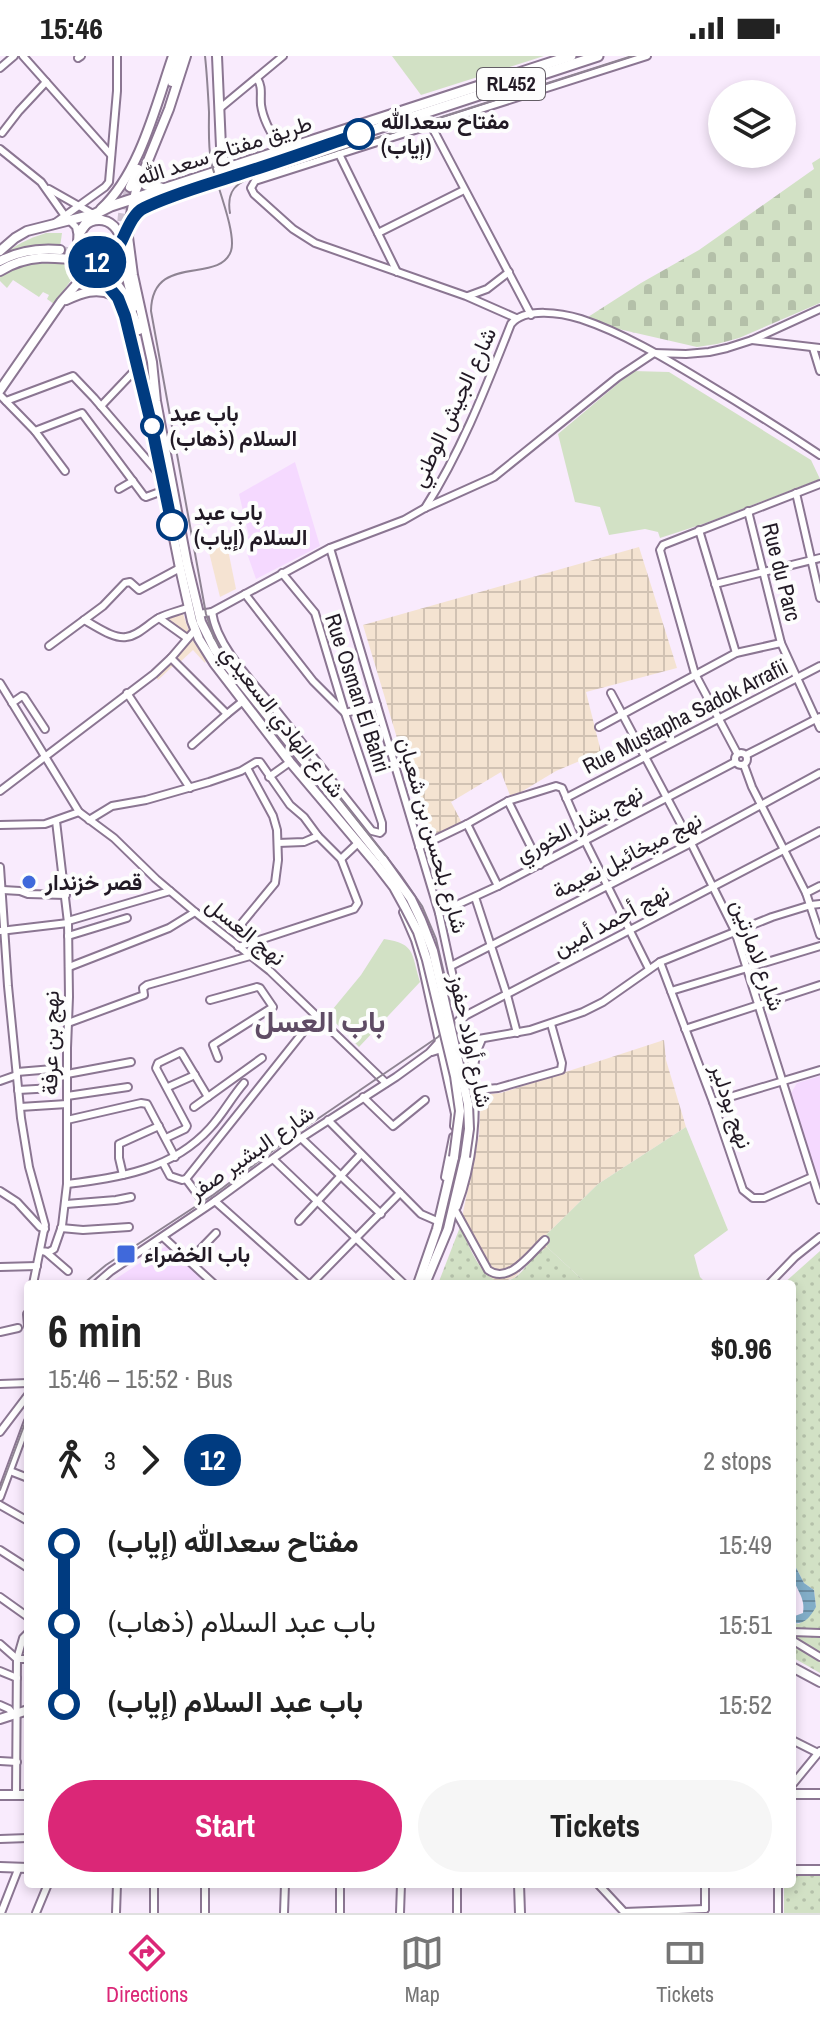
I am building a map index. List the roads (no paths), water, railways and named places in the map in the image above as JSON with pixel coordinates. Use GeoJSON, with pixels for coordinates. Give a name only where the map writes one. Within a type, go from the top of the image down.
{"type":"FeatureCollection","features":[{"type":"Feature","properties":{"kind":"highway","name":"طريق مفتاح سعد الله"},"geometry":{"type":"LineString","coordinates":[[129,224],[137,212],[146,207],[571,56]]}},
{"type":"Feature","properties":{"kind":"highway","name":"طريق مفتاح سعد الله"},"geometry":{"type":"LineString","coordinates":[[94,217],[167,188],[598,56]]}},
{"type":"Feature","properties":{"kind":"highway"},"geometry":{"type":"LineString","coordinates":[[141,173],[148,186],[167,188]]}},
{"type":"Feature","properties":{"kind":"highway"},"geometry":{"type":"LineString","coordinates":[[79,235],[94,217]]}},
{"type":"Feature","properties":{"kind":"highway"},"geometry":{"type":"LineString","coordinates":[[119,241],[129,224]]}},
{"type":"Feature","properties":{"kind":"main road"},"geometry":{"type":"LineString","coordinates":[[94,217],[114,196],[125,178],[148,129],[173,56]]}},
{"type":"Feature","properties":{"kind":"main road"},"geometry":{"type":"LineString","coordinates":[[130,187],[183,56]]}},
{"type":"Feature","properties":{"kind":"main road","name":"شارع الهادي السعيدي"},"geometry":{"type":"LineString","coordinates":[[183,56],[169,109],[141,173],[129,224],[130,256],[152,362],[156,401],[187,564],[195,630],[203,647],[290,762],[377,861]]}},
{"type":"Feature","properties":{"kind":"main road"},"geometry":{"type":"LineString","coordinates":[[218,58],[221,147],[227,169],[243,173]]}},
{"type":"Feature","properties":{"kind":"main road"},"geometry":{"type":"LineString","coordinates":[[0,251],[24,233],[67,218],[94,217],[109,223],[119,241],[111,258],[92,262],[61,302],[2,395]]}},
{"type":"Feature","properties":{"kind":"main road"},"geometry":{"type":"LineString","coordinates":[[79,235],[78,246],[92,262]]}},
{"type":"Feature","properties":{"kind":"main road","name":"شارع الهادي السعيدي"},"geometry":{"type":"LineString","coordinates":[[119,241],[130,256]]}},
{"type":"Feature","properties":{"kind":"main road"},"geometry":{"type":"LineString","coordinates":[[0,266],[29,254],[60,252]]}},
{"type":"Feature","properties":{"kind":"main road","name":"شارع الهادي السعيدي"},"geometry":{"type":"LineString","coordinates":[[0,266],[49,256],[92,262],[118,298],[138,367],[180,568],[193,611],[215,650],[377,861]]}},
{"type":"Feature","properties":{"kind":"main road"},"geometry":{"type":"LineString","coordinates":[[125,269],[156,401]]}},
{"type":"Feature","properties":{"kind":"main road"},"geometry":{"type":"LineString","coordinates":[[139,330],[125,295],[108,274],[129,310],[147,389],[151,423]]}},
{"type":"Feature","properties":{"kind":"main road"},"geometry":{"type":"LineString","coordinates":[[61,302],[95,290],[118,298]]}},
{"type":"Feature","properties":{"kind":"main road","name":"شارع أولاد حفوز"},"geometry":{"type":"LineString","coordinates":[[377,861],[411,899],[433,951],[468,1104],[469,1129],[465,1157],[448,1229],[427,1280]]}},
{"type":"Feature","properties":{"kind":"main road","name":"شارع أولاد حفوز"},"geometry":{"type":"LineString","coordinates":[[377,861],[418,932],[455,1076],[460,1111],[454,1157],[419,1280]]}},
{"type":"Feature","properties":{"kind":"main road"},"geometry":{"type":"LineString","coordinates":[[796,1669],[820,1682]]}},
{"type":"Feature","properties":{"kind":"main road"},"geometry":{"type":"LineString","coordinates":[[0,1719],[24,1711]]}},
{"type":"Feature","properties":{"kind":"main road"},"geometry":{"type":"LineString","coordinates":[[796,1794],[820,1794]]}},
{"type":"Feature","properties":{"kind":"main road"},"geometry":{"type":"LineString","coordinates":[[0,1795],[24,1795]]}},
{"type":"Feature","properties":{"kind":"main road"},"geometry":{"type":"LineString","coordinates":[[0,1867],[24,1868]]}},
{"type":"Feature","properties":{"kind":"main road"},"geometry":{"type":"LineString","coordinates":[[796,1870],[820,1870]]}},
{"type":"Feature","properties":{"kind":"main road"},"geometry":{"type":"LineString","coordinates":[[519,1888],[520,1913]]}},
{"type":"Feature","properties":{"kind":"street"},"geometry":{"type":"LineString","coordinates":[[0,68],[14,56]]}},
{"type":"Feature","properties":{"kind":"street"},"geometry":{"type":"LineString","coordinates":[[23,56],[112,156]]}},
{"type":"Feature","properties":{"kind":"street"},"geometry":{"type":"LineString","coordinates":[[67,218],[78,205],[107,186],[117,91],[117,56]]}},
{"type":"Feature","properties":{"kind":"street"},"geometry":{"type":"LineString","coordinates":[[218,58],[227,56]]}},
{"type":"Feature","properties":{"kind":"street"},"geometry":{"type":"LineString","coordinates":[[219,109],[283,56]]}},
{"type":"Feature","properties":{"kind":"street"},"geometry":{"type":"LineString","coordinates":[[516,318],[466,296],[315,243],[293,229],[252,191],[252,185],[255,181],[647,56]]}},
{"type":"Feature","properties":{"kind":"street"},"geometry":{"type":"LineString","coordinates":[[257,78],[262,87],[261,106],[277,143]]}},
{"type":"Feature","properties":{"kind":"street"},"geometry":{"type":"LineString","coordinates":[[2,133],[46,82]]}},
{"type":"Feature","properties":{"kind":"street"},"geometry":{"type":"LineString","coordinates":[[423,108],[531,315]]}},
{"type":"Feature","properties":{"kind":"street"},"geometry":{"type":"LineString","coordinates":[[0,149],[38,178],[77,228],[79,235]]}},
{"type":"Feature","properties":{"kind":"street"},"geometry":{"type":"LineString","coordinates":[[339,154],[397,272]]}},
{"type":"Feature","properties":{"kind":"street"},"geometry":{"type":"LineString","coordinates":[[46,187],[94,217]]}},
{"type":"Feature","properties":{"kind":"street"},"geometry":{"type":"LineString","coordinates":[[378,233],[464,190]]}},
{"type":"Feature","properties":{"kind":"street"},"geometry":{"type":"LineString","coordinates":[[466,296],[487,289],[509,272]]}},
{"type":"Feature","properties":{"kind":"street"},"geometry":{"type":"LineString","coordinates":[[425,508],[494,477],[618,377],[654,353],[709,352],[752,340],[820,309]]}},
{"type":"Feature","properties":{"kind":"street","name":"شارع الجيش الوطني"},"geometry":{"type":"LineString","coordinates":[[84,620],[124,637],[159,618],[193,611],[212,612],[330,548],[404,520],[425,508],[469,426],[516,318],[549,314],[580,319],[654,353],[820,455]]}},
{"type":"Feature","properties":{"kind":"street"},"geometry":{"type":"LineString","coordinates":[[752,340],[817,348],[820,371]]}},
{"type":"Feature","properties":{"kind":"street"},"geometry":{"type":"LineString","coordinates":[[101,406],[138,367]]}},
{"type":"Feature","properties":{"kind":"street"},"geometry":{"type":"LineString","coordinates":[[65,471],[35,431],[2,395],[73,376],[163,477]]}},
{"type":"Feature","properties":{"kind":"street"},"geometry":{"type":"LineString","coordinates":[[35,431],[82,413],[146,497],[165,490]]}},
{"type":"Feature","properties":{"kind":"street"},"geometry":{"type":"LineString","coordinates":[[119,489],[133,481]]}},
{"type":"Feature","properties":{"kind":"street"},"geometry":{"type":"LineString","coordinates":[[737,753],[695,674],[660,552],[663,545],[820,484]]}},
{"type":"Feature","properties":{"kind":"street"},"geometry":{"type":"LineString","coordinates":[[796,493],[820,598]]}},
{"type":"Feature","properties":{"kind":"street","name":"Rue du Parc"},"geometry":{"type":"LineString","coordinates":[[748,511],[781,643],[820,728]]}},
{"type":"Feature","properties":{"kind":"street"},"geometry":{"type":"LineString","coordinates":[[699,530],[736,653]]}},
{"type":"Feature","properties":{"kind":"street","name":"شارع بلحسن بن شعبان"},"geometry":{"type":"LineString","coordinates":[[330,548],[439,913],[473,1069],[476,1090],[470,1155],[464,1185],[448,1229]]}},
{"type":"Feature","properties":{"kind":"street"},"geometry":{"type":"LineString","coordinates":[[715,584],[820,558]]}},
{"type":"Feature","properties":{"kind":"street"},"geometry":{"type":"LineString","coordinates":[[49,646],[103,606],[125,583],[130,582],[139,590],[180,568]]}},
{"type":"Feature","properties":{"kind":"street","name":"Rue Osman El Bahri"},"geometry":{"type":"LineString","coordinates":[[212,612],[219,637],[240,666],[372,831],[380,833],[382,823],[315,613],[282,573]]}},
{"type":"Feature","properties":{"kind":"street"},"geometry":{"type":"LineString","coordinates":[[245,594],[313,681],[345,713],[377,705]]}},
{"type":"Feature","properties":{"kind":"street"},"geometry":{"type":"LineString","coordinates":[[159,618],[187,638]]}},
{"type":"Feature","properties":{"kind":"street"},"geometry":{"type":"LineString","coordinates":[[0,791],[154,674],[195,630]]}},
{"type":"Feature","properties":{"kind":"street"},"geometry":{"type":"LineString","coordinates":[[599,727],[736,653],[781,643]]}},
{"type":"Feature","properties":{"kind":"street"},"geometry":{"type":"LineString","coordinates":[[171,658],[227,714]]}},
{"type":"Feature","properties":{"kind":"street","name":"Rue Mustapha Sadok Arrafii"},"geometry":{"type":"LineString","coordinates":[[566,798],[820,666]]}},
{"type":"Feature","properties":{"kind":"street","name":"نهج العسل"},"geometry":{"type":"LineString","coordinates":[[0,683],[79,812],[114,838],[170,891],[279,981],[386,1083]]}},
{"type":"Feature","properties":{"kind":"street"},"geometry":{"type":"LineString","coordinates":[[127,693],[190,788]]}},
{"type":"Feature","properties":{"kind":"street","name":"شارع لامارتين"},"geometry":{"type":"LineString","coordinates":[[611,693],[735,931],[820,1200]]}},
{"type":"Feature","properties":{"kind":"street"},"geometry":{"type":"LineString","coordinates":[[12,703],[24,697],[45,729]]}},
{"type":"Feature","properties":{"kind":"street"},"geometry":{"type":"LineString","coordinates":[[192,745],[243,701]]}},
{"type":"Feature","properties":{"kind":"street"},"geometry":{"type":"LineString","coordinates":[[737,753],[746,755],[818,718]]}},
{"type":"Feature","properties":{"kind":"street"},"geometry":{"type":"LineString","coordinates":[[737,753],[735,762],[744,765]]}},
{"type":"Feature","properties":{"kind":"street"},"geometry":{"type":"LineString","coordinates":[[746,755],[744,765],[752,787],[806,893],[820,935]]}},
{"type":"Feature","properties":{"kind":"street"},"geometry":{"type":"LineString","coordinates":[[89,820],[112,806],[190,788],[259,761],[283,796],[341,859],[357,899],[357,907],[238,947]]}},
{"type":"Feature","properties":{"kind":"street"},"geometry":{"type":"LineString","coordinates":[[269,777],[290,762]]}},
{"type":"Feature","properties":{"kind":"street","name":"نهج بشار الخوري"},"geometry":{"type":"LineString","coordinates":[[439,913],[540,865],[735,762]]}},
{"type":"Feature","properties":{"kind":"street"},"geometry":{"type":"LineString","coordinates":[[247,768],[273,816],[278,843],[275,883],[242,923],[242,927],[258,942]]}},
{"type":"Feature","properties":{"kind":"street","name":"نهج ميخائيل نعيمة"},"geometry":{"type":"LineString","coordinates":[[451,966],[820,773]]}},
{"type":"Feature","properties":{"kind":"street"},"geometry":{"type":"LineString","coordinates":[[419,847],[508,801],[556,786],[562,788],[649,969]]}},
{"type":"Feature","properties":{"kind":"street"},"geometry":{"type":"LineString","coordinates":[[508,801],[540,865]]}},
{"type":"Feature","properties":{"kind":"street"},"geometry":{"type":"LineString","coordinates":[[0,825],[39,824],[79,812]]}},
{"type":"Feature","properties":{"kind":"street","name":"نهج بن عرفة"},"geometry":{"type":"LineString","coordinates":[[43,1251],[51,1252],[54,1249],[66,1204],[67,1184],[68,922],[56,821]]}},
{"type":"Feature","properties":{"kind":"street"},"geometry":{"type":"LineString","coordinates":[[467,824],[498,886]]}},
{"type":"Feature","properties":{"kind":"street","name":"نهج أحمد أمين"},"geometry":{"type":"LineString","coordinates":[[429,1053],[440,1046],[461,1018],[820,831]]}},
{"type":"Feature","properties":{"kind":"street"},"geometry":{"type":"LineString","coordinates":[[278,843],[304,842],[318,836]]}},
{"type":"Feature","properties":{"kind":"street"},"geometry":{"type":"LineString","coordinates":[[341,859],[358,843]]}},
{"type":"Feature","properties":{"kind":"street","name":"شارع أولاد حفوز"},"geometry":{"type":"LineString","coordinates":[[377,861],[415,940],[455,1120],[437,1225]]}},
{"type":"Feature","properties":{"kind":"street"},"geometry":{"type":"LineString","coordinates":[[0,867],[4,986],[29,1167],[45,1227],[43,1251],[34,1280]]}},
{"type":"Feature","properties":{"kind":"street"},"geometry":{"type":"LineString","coordinates":[[806,893],[820,886]]}},
{"type":"Feature","properties":{"kind":"street"},"geometry":{"type":"LineString","coordinates":[[1,888],[28,894],[66,895]]}},
{"type":"Feature","properties":{"kind":"street"},"geometry":{"type":"LineString","coordinates":[[2,930],[68,922],[170,891]]}},
{"type":"Feature","properties":{"kind":"street"},"geometry":{"type":"LineString","coordinates":[[475,897],[517,1033]]}},
{"type":"Feature","properties":{"kind":"street"},"geometry":{"type":"LineString","coordinates":[[440,1046],[551,1024],[603,1002],[660,962],[772,917],[820,904]]}},
{"type":"Feature","properties":{"kind":"street"},"geometry":{"type":"LineString","coordinates":[[69,967],[169,928],[195,912]]}},
{"type":"Feature","properties":{"kind":"street"},"geometry":{"type":"LineString","coordinates":[[68,936],[127,918]]}},
{"type":"Feature","properties":{"kind":"street"},"geometry":{"type":"LineString","coordinates":[[671,991],[820,946]]}},
{"type":"Feature","properties":{"kind":"street"},"geometry":{"type":"LineString","coordinates":[[68,1023],[145,994],[143,988],[147,985],[250,956]]}},
{"type":"Feature","properties":{"kind":"street","name":"نهج بودلير"},"geometry":{"type":"LineString","coordinates":[[660,962],[743,1190],[753,1198],[764,1198],[812,1177]]}},
{"type":"Feature","properties":{"kind":"street"},"geometry":{"type":"LineString","coordinates":[[263,992],[279,981]]}},
{"type":"Feature","properties":{"kind":"street"},"geometry":{"type":"LineString","coordinates":[[685,1029],[820,985]]}},
{"type":"Feature","properties":{"kind":"street"},"geometry":{"type":"LineString","coordinates":[[210,1000],[257,987],[273,1008],[213,1045],[218,1058]]}},
{"type":"Feature","properties":{"kind":"street"},"geometry":{"type":"LineString","coordinates":[[0,1008],[9,1006]]}},
{"type":"Feature","properties":{"kind":"street"},"geometry":{"type":"LineString","coordinates":[[0,1019],[10,1015]]}},
{"type":"Feature","properties":{"kind":"street"},"geometry":{"type":"LineString","coordinates":[[163,1163],[170,1176],[186,1179],[316,1016]]}},
{"type":"Feature","properties":{"kind":"street"},"geometry":{"type":"LineString","coordinates":[[476,1090],[498,1088],[561,1070],[562,1063],[551,1024]]}},
{"type":"Feature","properties":{"kind":"street"},"geometry":{"type":"LineString","coordinates":[[0,1032],[11,1029]]}},
{"type":"Feature","properties":{"kind":"street"},"geometry":{"type":"LineString","coordinates":[[473,1069],[482,1039]]}},
{"type":"Feature","properties":{"kind":"street"},"geometry":{"type":"LineString","coordinates":[[166,1138],[187,1126],[157,1065],[182,1053],[208,1097]]}},
{"type":"Feature","properties":{"kind":"street","name":"شارع البشير صفر"},"geometry":{"type":"LineString","coordinates":[[101,1280],[301,1138],[429,1053]]}},
{"type":"Feature","properties":{"kind":"street"},"geometry":{"type":"LineString","coordinates":[[194,1107],[262,1058]]}},
{"type":"Feature","properties":{"kind":"street"},"geometry":{"type":"LineString","coordinates":[[67,1074],[131,1062]]}},
{"type":"Feature","properties":{"kind":"street"},"geometry":{"type":"LineString","coordinates":[[0,1068],[2,1080],[17,1073],[53,1069]]}},
{"type":"Feature","properties":{"kind":"street"},"geometry":{"type":"LineString","coordinates":[[713,1102],[820,1070]]}},
{"type":"Feature","properties":{"kind":"street"},"geometry":{"type":"LineString","coordinates":[[168,1087],[195,1075]]}},
{"type":"Feature","properties":{"kind":"street"},"geometry":{"type":"LineString","coordinates":[[67,1184],[123,1175],[175,1157],[221,1116],[244,1083]]}},
{"type":"Feature","properties":{"kind":"street"},"geometry":{"type":"LineString","coordinates":[[20,1107],[128,1087]]}},
{"type":"Feature","properties":{"kind":"street"},"geometry":{"type":"LineString","coordinates":[[18,1090],[54,1088]]}},
{"type":"Feature","properties":{"kind":"street"},"geometry":{"type":"LineString","coordinates":[[363,1097],[393,1126],[425,1100]]}},
{"type":"Feature","properties":{"kind":"street"},"geometry":{"type":"LineString","coordinates":[[67,1120],[143,1103],[149,1106],[175,1157]]}},
{"type":"Feature","properties":{"kind":"street"},"geometry":{"type":"LineString","coordinates":[[328,1120],[421,1214],[437,1225]]}},
{"type":"Feature","properties":{"kind":"street"},"geometry":{"type":"LineString","coordinates":[[123,1175],[119,1144],[159,1126]]}},
{"type":"Feature","properties":{"kind":"street"},"geometry":{"type":"LineString","coordinates":[[301,1138],[381,1214]]}},
{"type":"Feature","properties":{"kind":"street"},"geometry":{"type":"LineString","coordinates":[[299,1221],[361,1154]]}},
{"type":"Feature","properties":{"kind":"street"},"geometry":{"type":"LineString","coordinates":[[273,1159],[400,1280]]}},
{"type":"Feature","properties":{"kind":"street"},"geometry":{"type":"LineString","coordinates":[[186,1179],[201,1199]]}},
{"type":"Feature","properties":{"kind":"street"},"geometry":{"type":"LineString","coordinates":[[0,1191],[17,1202],[40,1227],[83,1230],[129,1227]]}},
{"type":"Feature","properties":{"kind":"street"},"geometry":{"type":"LineString","coordinates":[[313,1280],[400,1193]]}},
{"type":"Feature","properties":{"kind":"street"},"geometry":{"type":"LineString","coordinates":[[66,1204],[131,1197]]}},
{"type":"Feature","properties":{"kind":"street"},"geometry":{"type":"LineString","coordinates":[[215,1201],[304,1280]]}},
{"type":"Feature","properties":{"kind":"street"},"geometry":{"type":"LineString","coordinates":[[455,1210],[488,1270],[494,1274],[510,1272],[545,1240]]}},
{"type":"Feature","properties":{"kind":"street"},"geometry":{"type":"LineString","coordinates":[[189,1261],[216,1233]]}},
{"type":"Feature","properties":{"kind":"street"},"geometry":{"type":"LineString","coordinates":[[163,1237],[210,1280]]}},
{"type":"Feature","properties":{"kind":"street"},"geometry":{"type":"LineString","coordinates":[[773,1280],[820,1237]]}},
{"type":"Feature","properties":{"kind":"street"},"geometry":{"type":"LineString","coordinates":[[43,1251],[68,1271]]}},
{"type":"Feature","properties":{"kind":"street"},"geometry":{"type":"LineString","coordinates":[[0,1267],[37,1266]]}},
{"type":"Feature","properties":{"kind":"street"},"geometry":{"type":"LineString","coordinates":[[0,1332],[24,1327]]}},
{"type":"Feature","properties":{"kind":"street"},"geometry":{"type":"LineString","coordinates":[[0,1384],[24,1383]]}},
{"type":"Feature","properties":{"kind":"street"},"geometry":{"type":"LineString","coordinates":[[1,1428],[24,1400]]}},
{"type":"Feature","properties":{"kind":"street"},"geometry":{"type":"LineString","coordinates":[[0,1497],[24,1432]]}},
{"type":"Feature","properties":{"kind":"street"},"geometry":{"type":"LineString","coordinates":[[17,1450],[24,1453]]}},
{"type":"Feature","properties":{"kind":"street"},"geometry":{"type":"LineString","coordinates":[[10,1471],[24,1476]]}},
{"type":"Feature","properties":{"kind":"street"},"geometry":{"type":"LineString","coordinates":[[0,1505],[24,1519]]}},
{"type":"Feature","properties":{"kind":"street"},"geometry":{"type":"LineString","coordinates":[[0,1550],[24,1565]]}},
{"type":"Feature","properties":{"kind":"street"},"geometry":{"type":"LineString","coordinates":[[0,1597],[24,1614]]}},
{"type":"Feature","properties":{"kind":"street"},"geometry":{"type":"LineString","coordinates":[[796,1632],[820,1633]]}},
{"type":"Feature","properties":{"kind":"street"},"geometry":{"type":"LineString","coordinates":[[16,1795],[17,1659],[24,1637]]}},
{"type":"Feature","properties":{"kind":"street"},"geometry":{"type":"LineString","coordinates":[[796,1642],[820,1657]]}},
{"type":"Feature","properties":{"kind":"street"},"geometry":{"type":"LineString","coordinates":[[0,1644],[17,1659],[24,1659]]}},
{"type":"Feature","properties":{"kind":"street"},"geometry":{"type":"LineString","coordinates":[[0,1671],[17,1678]]}},
{"type":"Feature","properties":{"kind":"street"},"geometry":{"type":"LineString","coordinates":[[0,1705],[16,1714]]}},
{"type":"Feature","properties":{"kind":"street"},"geometry":{"type":"LineString","coordinates":[[796,1742],[819,1752],[796,1780]]}},
{"type":"Feature","properties":{"kind":"street"},"geometry":{"type":"LineString","coordinates":[[0,1761],[17,1762]]}},
{"type":"Feature","properties":{"kind":"street"},"geometry":{"type":"LineString","coordinates":[[0,1839],[24,1838]]}},
{"type":"Feature","properties":{"kind":"street"},"geometry":{"type":"LineString","coordinates":[[1,1913],[24,1868]]}},
{"type":"Feature","properties":{"kind":"street"},"geometry":{"type":"LineString","coordinates":[[36,1913],[46,1888]]}},
{"type":"Feature","properties":{"kind":"street"},"geometry":{"type":"LineString","coordinates":[[116,1913],[117,1888]]}},
{"type":"Feature","properties":{"kind":"street"},"geometry":{"type":"LineString","coordinates":[[154,1888],[154,1913]]}},
{"type":"Feature","properties":{"kind":"street"},"geometry":{"type":"LineString","coordinates":[[205,1888],[205,1913]]}},
{"type":"Feature","properties":{"kind":"street"},"geometry":{"type":"LineString","coordinates":[[284,1913],[285,1888]]}},
{"type":"Feature","properties":{"kind":"street"},"geometry":{"type":"LineString","coordinates":[[340,1888],[340,1913]]}},
{"type":"Feature","properties":{"kind":"street"},"geometry":{"type":"LineString","coordinates":[[400,1913],[401,1888]]}},
{"type":"Feature","properties":{"kind":"street"},"geometry":{"type":"LineString","coordinates":[[457,1888],[457,1913]]}},
{"type":"Feature","properties":{"kind":"street"},"geometry":{"type":"LineString","coordinates":[[602,1888],[625,1912],[705,1911],[705,1888]]}},
{"type":"Feature","properties":{"kind":"street"},"geometry":{"type":"LineString","coordinates":[[778,1888],[778,1913]]}},
{"type":"Feature","properties":{"kind":"water"},"geometry":{"type":"Polygon","coordinates":[[[796,1568],[804,1583],[814,1590],[816,1607],[807,1620],[796,1623],[796,1616],[803,1613],[802,1598],[796,1586],[796,1568]]]}},
{"type":"Feature","properties":{"kind":"tunnel"},"geometry":{"type":"LineString","coordinates":[[125,269],[122,218],[130,187]]}},
{"type":"Feature","properties":{"kind":"tunnel"},"geometry":{"type":"LineString","coordinates":[[60,250],[87,257],[109,273]]}},
{"type":"Feature","properties":{"kind":"tram line"},"geometry":{"type":"LineString","coordinates":[[88,1280],[438,1037],[446,1027],[450,1014],[450,999],[436,939],[422,906],[228,657],[214,638],[206,614],[151,311],[154,293],[162,282],[174,275],[214,266],[224,261],[231,251],[231,232],[210,155],[205,56]]}},
{"type":"Feature","properties":{"kind":"tram line"},"geometry":{"type":"LineString","coordinates":[[230,213],[232,192],[238,184],[248,179],[632,56]]}},
{"type":"Feature","properties":{"kind":"tram line"},"geometry":{"type":"LineString","coordinates":[[0,1490],[24,1426]]}},
{"type":"Feature","properties":{"kind":"place","name":"مفتاح سعدالله (إياب)"},"geometry":{"type":"Point","coordinates":[359,134]}},
{"type":"Feature","properties":{"kind":"place","name":"باب عبد السلام (ذهاب)"},"geometry":{"type":"Point","coordinates":[152,426]}},
{"type":"Feature","properties":{"kind":"place","name":"باب عبد السلام (إياب)"},"geometry":{"type":"Point","coordinates":[172,525]}},
{"type":"Feature","properties":{"kind":"place","name":"قصر خزندار"},"geometry":{"type":"Point","coordinates":[29,882]}},
{"type":"Feature","properties":{"kind":"place","name":"باب الخضراء"},"geometry":{"type":"Point","coordinates":[126,1254]}},
{"type":"Feature","properties":{"kind":"district","name":"باب العسل"},"geometry":{"type":"Point","coordinates":[320,1022]}}]}
